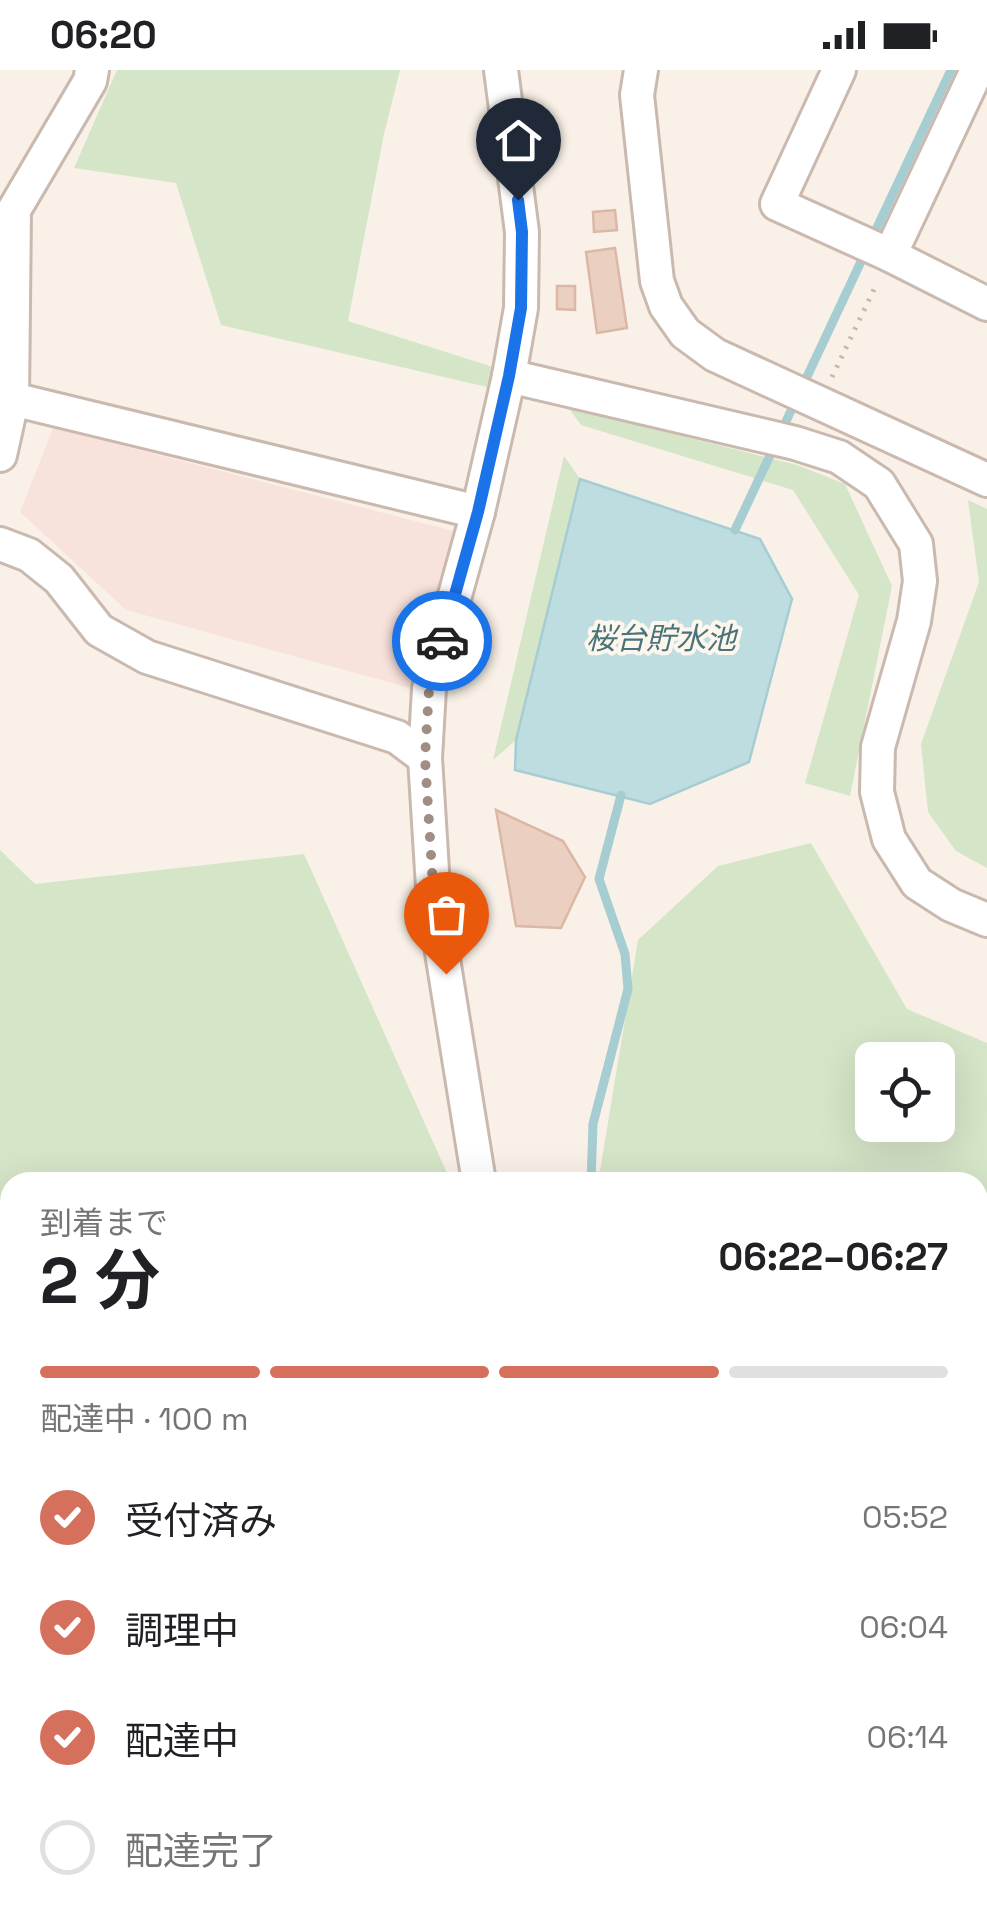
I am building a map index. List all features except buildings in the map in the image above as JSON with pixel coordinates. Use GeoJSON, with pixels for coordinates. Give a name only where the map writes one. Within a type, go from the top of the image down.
{"type":"FeatureCollection","features":[{"type":"Feature","properties":{"kind":"street"},"geometry":{"type":"LineString","coordinates":[[0,456],[14,210],[90,81],[92,70]]}},
{"type":"Feature","properties":{"kind":"street"},"geometry":{"type":"LineString","coordinates":[[477,1172],[434,903],[425,758],[429,689],[478,512],[521,308],[522,232],[501,70]]}},
{"type":"Feature","properties":{"kind":"street"},"geometry":{"type":"LineString","coordinates":[[641,70],[637,95],[656,281],[666,306],[685,334],[716,356],[987,480]]}},
{"type":"Feature","properties":{"kind":"street"},"geometry":{"type":"LineString","coordinates":[[839,70],[777,204],[987,304]]}},
{"type":"Feature","properties":{"kind":"street"},"geometry":{"type":"LineString","coordinates":[[890,255],[977,70]]}},
{"type":"Feature","properties":{"kind":"street"},"geometry":{"type":"LineString","coordinates":[[509,376],[795,444],[839,457],[880,484],[916,544],[920,581],[914,621],[878,747],[878,792],[889,839],[917,883],[951,906],[987,920]]}},
{"type":"Feature","properties":{"kind":"street"},"geometry":{"type":"LineString","coordinates":[[6,398],[478,512]]}},
{"type":"Feature","properties":{"kind":"street"},"geometry":{"type":"LineString","coordinates":[[0,544],[29,555],[59,579],[100,630],[147,657],[397,737],[425,758]]}},
{"type":"Feature","properties":{"kind":"path"},"geometry":{"type":"LineString","coordinates":[[819,402],[890,255]]}},
{"type":"Feature","properties":{"kind":"shaded area"},"geometry":{"type":"Polygon","coordinates":[[[53,428],[466,534],[432,694],[126,610],[20,512],[53,428]]]}},
{"type":"Feature","properties":{"kind":"green space"},"geometry":{"type":"Polygon","coordinates":[[[117,70],[400,70],[348,321],[493,367],[487,387],[221,325],[176,183],[74,168],[117,70]]]}},
{"type":"Feature","properties":{"kind":"green space"},"geometry":{"type":"Polygon","coordinates":[[[568,407],[797,465],[845,484],[892,586],[850,796],[805,783],[859,595],[793,490],[581,425],[568,407]]]}},
{"type":"Feature","properties":{"kind":"green space"},"geometry":{"type":"Polygon","coordinates":[[[564,456],[580,479],[516,740],[493,760],[564,456]]]}},
{"type":"Feature","properties":{"kind":"green space"},"geometry":{"type":"Polygon","coordinates":[[[968,500],[987,509],[987,868],[956,851],[928,812],[921,744],[979,582],[968,500]]]}},
{"type":"Feature","properties":{"kind":"green space"},"geometry":{"type":"Polygon","coordinates":[[[811,843],[907,1009],[987,1043],[987,1172],[594,1172],[600,1171],[638,940],[718,866],[811,843]]]}},
{"type":"Feature","properties":{"kind":"green space"},"geometry":{"type":"Polygon","coordinates":[[[0,850],[35,884],[304,854],[447,1172],[0,1172],[0,850]]]}},
{"type":"Feature","properties":{"kind":"water","name":"桜台貯水池"},"geometry":{"type":"Polygon","coordinates":[[[580,479],[760,539],[792,599],[749,762],[650,804],[515,770],[516,740],[580,479]]]}},
{"type":"Feature","properties":{"kind":"waterway"},"geometry":{"type":"LineString","coordinates":[[735,530],[951,70]]}},
{"type":"Feature","properties":{"kind":"waterway"},"geometry":{"type":"LineString","coordinates":[[591,1172],[593,1124],[628,989],[625,954],[599,879],[621,795]]}},
{"type":"Feature","properties":{"kind":"way so far"},"geometry":{"type":"LineString","coordinates":[[442,641],[429,689],[425,758],[434,903],[446,974]]}},
{"type":"Feature","properties":{"kind":"route"},"geometry":{"type":"LineString","coordinates":[[442,641],[478,512],[521,308],[522,232],[518,200]]}}]}
